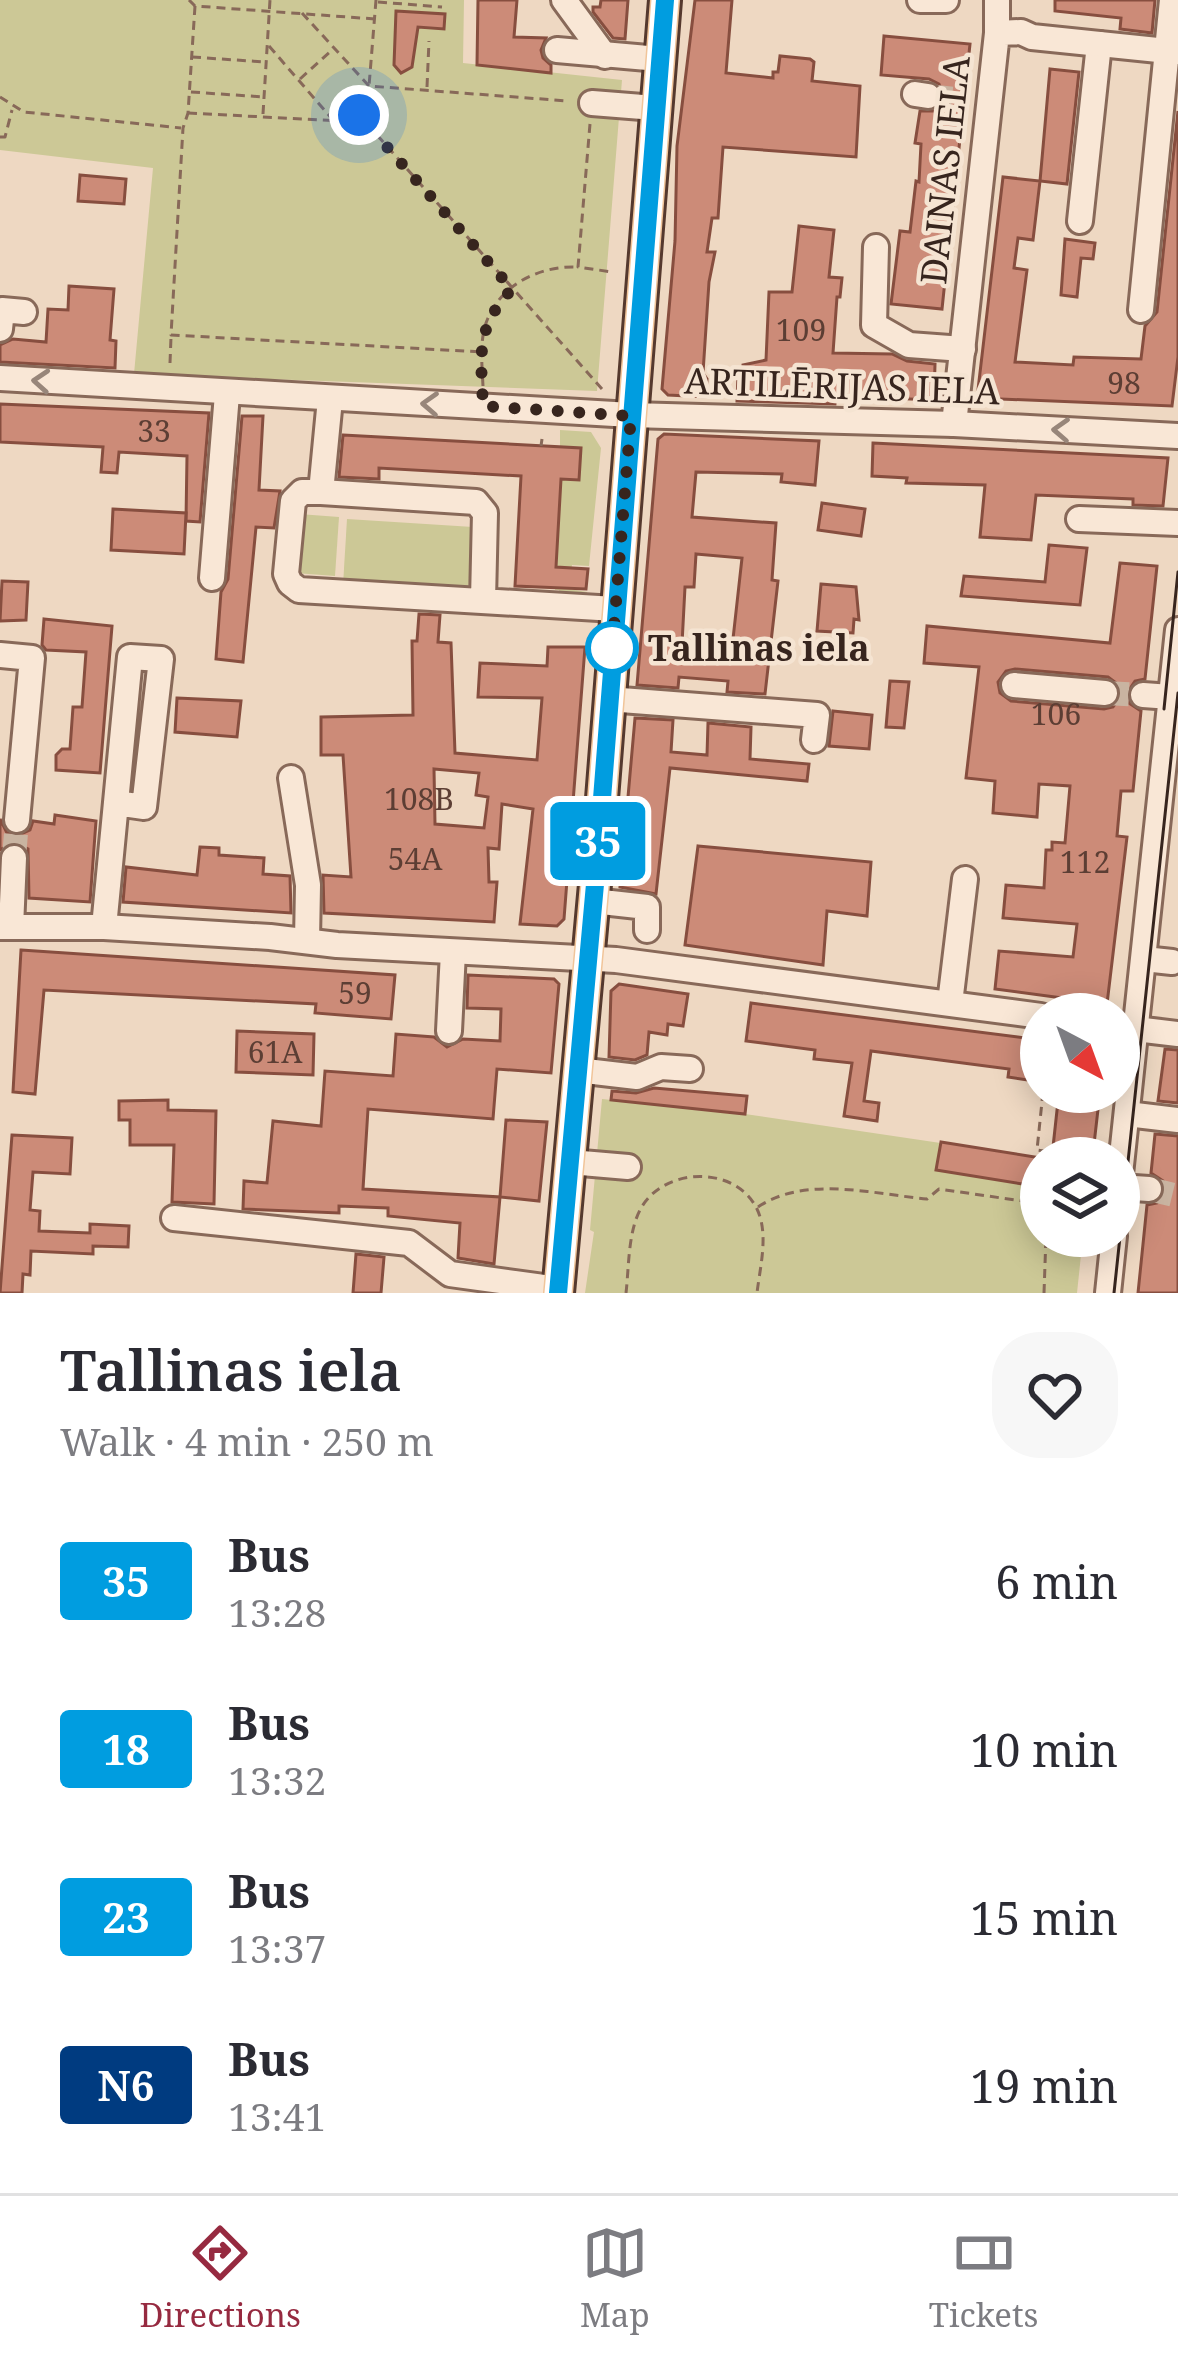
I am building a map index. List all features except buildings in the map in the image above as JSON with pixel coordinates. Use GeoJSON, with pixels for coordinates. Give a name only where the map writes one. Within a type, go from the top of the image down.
{"type":"FeatureCollection","features":[{"type":"Feature","properties":{"kind":"main road"},"geometry":{"type":"LineString","coordinates":[[558,1291],[664,0]]}},
{"type":"Feature","properties":{"kind":"street"},"geometry":{"type":"LineString","coordinates":[[564,0],[605,56]]}},
{"type":"Feature","properties":{"kind":"street"},"geometry":{"type":"LineString","coordinates":[[920,0],[946,0]]}},
{"type":"Feature","properties":{"kind":"street"},"geometry":{"type":"LineString","coordinates":[[977,0],[997,18]]}},
{"type":"Feature","properties":{"kind":"street"},"geometry":{"type":"LineString","coordinates":[[1141,310],[1173,52],[1172,0]]}},
{"type":"Feature","properties":{"kind":"street","name":"DAINAS IELA"},"geometry":{"type":"LineString","coordinates":[[954,424],[963,349],[977,102],[997,18],[1032,37],[1173,52]]}},
{"type":"Feature","properties":{"kind":"street"},"geometry":{"type":"LineString","coordinates":[[1080,220],[1099,44]]}},
{"type":"Feature","properties":{"kind":"street"},"geometry":{"type":"LineString","coordinates":[[557,50],[659,59]]}},
{"type":"Feature","properties":{"kind":"street"},"geometry":{"type":"LineString","coordinates":[[592,103],[655,108]]}},
{"type":"Feature","properties":{"kind":"street"},"geometry":{"type":"LineString","coordinates":[[876,247],[874,325],[910,345],[963,349]]}},
{"type":"Feature","properties":{"kind":"street"},"geometry":{"type":"LineString","coordinates":[[0,328],[2,310],[24,312]]}},
{"type":"Feature","properties":{"kind":"street","name":"ARTILĒRIJAS IELA"},"geometry":{"type":"LineString","coordinates":[[0,378],[631,416],[954,424],[1178,436]]}},
{"type":"Feature","properties":{"kind":"street"},"geometry":{"type":"LineString","coordinates":[[212,578],[227,394]]}},
{"type":"Feature","properties":{"kind":"street"},"geometry":{"type":"LineString","coordinates":[[321,492],[330,399]]}},
{"type":"Feature","properties":{"kind":"street"},"geometry":{"type":"LineString","coordinates":[[483,600],[484,513],[476,502],[321,492],[302,493],[293,501],[286,574],[294,587],[483,600],[615,609]]}},
{"type":"Feature","properties":{"kind":"street"},"geometry":{"type":"LineString","coordinates":[[1079,519],[1178,524]]}},
{"type":"Feature","properties":{"kind":"street"},"geometry":{"type":"LineString","coordinates":[[1136,993],[1144,959],[1178,630]]}},
{"type":"Feature","properties":{"kind":"street"},"geometry":{"type":"LineString","coordinates":[[0,655],[32,658],[9,793],[17,820]]}},
{"type":"Feature","properties":{"kind":"street"},"geometry":{"type":"LineString","coordinates":[[104,928],[130,657],[161,659],[144,807],[116,803]]}},
{"type":"Feature","properties":{"kind":"street"},"geometry":{"type":"LineString","coordinates":[[1015,685],[1105,693]]}},
{"type":"Feature","properties":{"kind":"street"},"geometry":{"type":"LineString","coordinates":[[1143,695],[1171,697]]}},
{"type":"Feature","properties":{"kind":"street"},"geometry":{"type":"LineString","coordinates":[[608,699],[817,715],[814,740]]}},
{"type":"Feature","properties":{"kind":"street"},"geometry":{"type":"LineString","coordinates":[[291,778],[308,885],[307,941]]}},
{"type":"Feature","properties":{"kind":"street"},"geometry":{"type":"LineString","coordinates":[[14,858],[6,927],[104,928],[588,957],[1020,1013]]}},
{"type":"Feature","properties":{"kind":"street"},"geometry":{"type":"LineString","coordinates":[[950,1003],[965,879]]}},
{"type":"Feature","properties":{"kind":"street"},"geometry":{"type":"LineString","coordinates":[[593,901],[647,908],[646,929]]}},
{"type":"Feature","properties":{"kind":"street"},"geometry":{"type":"LineString","coordinates":[[448,1030],[453,952]]}},
{"type":"Feature","properties":{"kind":"street"},"geometry":{"type":"LineString","coordinates":[[1144,959],[1172,962]]}},
{"type":"Feature","properties":{"kind":"street"},"geometry":{"type":"LineString","coordinates":[[1140,1029],[1178,1034]]}},
{"type":"Feature","properties":{"kind":"street"},"geometry":{"type":"LineString","coordinates":[[577,1070],[637,1076],[661,1067],[690,1069]]}},
{"type":"Feature","properties":{"kind":"street"},"geometry":{"type":"LineString","coordinates":[[1124,1137],[1127,1114],[1178,1120]]}},
{"type":"Feature","properties":{"kind":"street"},"geometry":{"type":"LineString","coordinates":[[570,1162],[628,1167]]}},
{"type":"Feature","properties":{"kind":"street"},"geometry":{"type":"LineString","coordinates":[[1140,1188],[1149,1189]]}},
{"type":"Feature","properties":{"kind":"street"},"geometry":{"type":"LineString","coordinates":[[173,1218],[409,1243],[450,1274],[558,1291]]}},
{"type":"Feature","properties":{"kind":"street"},"geometry":{"type":"LineString","coordinates":[[1108,1293],[1112,1257]]}},
{"type":"Feature","properties":{"kind":"path"},"geometry":{"type":"LineString","coordinates":[[189,0],[195,6],[375,19]]}},
{"type":"Feature","properties":{"kind":"path"},"geometry":{"type":"LineString","coordinates":[[263,116],[270,0]]}},
{"type":"Feature","properties":{"kind":"path"},"geometry":{"type":"LineString","coordinates":[[188,112],[341,121],[366,98],[376,1],[442,7]]}},
{"type":"Feature","properties":{"kind":"path"},"geometry":{"type":"LineString","coordinates":[[168,391],[195,6]]}},
{"type":"Feature","properties":{"kind":"path"},"geometry":{"type":"LineString","coordinates":[[302,14],[369,86],[592,103],[578,267]]}},
{"type":"Feature","properties":{"kind":"path"},"geometry":{"type":"LineString","coordinates":[[427,89],[429,40]]}},
{"type":"Feature","properties":{"kind":"path"},"geometry":{"type":"LineString","coordinates":[[267,44],[334,121]]}},
{"type":"Feature","properties":{"kind":"path"},"geometry":{"type":"LineString","coordinates":[[298,80],[334,48]]}},
{"type":"Feature","properties":{"kind":"path"},"geometry":{"type":"LineString","coordinates":[[192,57],[266,62]]}},
{"type":"Feature","properties":{"kind":"path"},"geometry":{"type":"LineString","coordinates":[[189,92],[264,97]]}},
{"type":"Feature","properties":{"kind":"path"},"geometry":{"type":"LineString","coordinates":[[0,97],[13,108],[183,128]]}},
{"type":"Feature","properties":{"kind":"path"},"geometry":{"type":"LineString","coordinates":[[0,137],[5,137],[13,108]]}},
{"type":"Feature","properties":{"kind":"path"},"geometry":{"type":"LineString","coordinates":[[354,109],[602,387],[612,385]]}},
{"type":"Feature","properties":{"kind":"path"},"geometry":{"type":"LineString","coordinates":[[0,113],[8,117]]}},
{"type":"Feature","properties":{"kind":"path"},"geometry":{"type":"LineString","coordinates":[[483,406],[487,319],[512,289],[541,269],[612,272]]}},
{"type":"Feature","properties":{"kind":"path"},"geometry":{"type":"LineString","coordinates":[[171,335],[482,352]]}},
{"type":"Feature","properties":{"kind":"path"},"geometry":{"type":"LineString","coordinates":[[542,439],[542,446]]}},
{"type":"Feature","properties":{"kind":"path"},"geometry":{"type":"LineString","coordinates":[[626,1293],[637,1217],[662,1185],[691,1177],[721,1180],[744,1193],[756,1208],[763,1236],[757,1293]]}},
{"type":"Feature","properties":{"kind":"path"},"geometry":{"type":"LineString","coordinates":[[756,1208],[776,1195],[822,1188],[927,1199],[939,1190],[1020,1201]]}},
{"type":"Feature","properties":{"kind":"path"},"geometry":{"type":"LineString","coordinates":[[1044,1293],[1045,1257]]}},
{"type":"Feature","properties":{"kind":"shaded area"},"geometry":{"type":"Polygon","coordinates":[[[0,0],[464,0],[463,63],[622,80],[597,391],[134,374],[153,168],[0,150],[0,0]]]}},
{"type":"Feature","properties":{"kind":"shaded area"},"geometry":{"type":"Polygon","coordinates":[[[560,430],[591,432],[601,448],[589,566],[572,565],[569,589],[587,592],[587,604],[558,602],[559,590],[555,590],[561,479],[580,448],[560,447],[560,430]]]}},
{"type":"Feature","properties":{"kind":"shaded area"},"geometry":{"type":"Polygon","coordinates":[[[299,514],[339,517],[335,576],[295,573],[299,514]]]}},
{"type":"Feature","properties":{"kind":"shaded area"},"geometry":{"type":"Polygon","coordinates":[[[347,519],[473,527],[468,593],[343,585],[347,519]]]}},
{"type":"Feature","properties":{"kind":"shaded area"},"geometry":{"type":"Polygon","coordinates":[[[602,1099],[745,1114],[1020,1155],[1020,1257],[1081,1257],[1077,1293],[585,1293],[594,1232],[590,1230],[602,1099]]]}},
{"type":"Feature","properties":{"kind":"tunnel"},"geometry":{"type":"LineString","coordinates":[[928,96],[965,100]]}},
{"type":"Feature","properties":{"kind":"tunnel"},"geometry":{"type":"LineString","coordinates":[[1105,693],[1143,695]]}},
{"type":"Feature","properties":{"kind":"tunnel"},"geometry":{"type":"LineString","coordinates":[[14,858],[17,820]]}},
{"type":"Feature","properties":{"kind":"tunnel"},"geometry":{"type":"LineString","coordinates":[[1149,1189],[1178,1196]]}},
{"type":"Feature","properties":{"kind":"tram line"},"geometry":{"type":"LineString","coordinates":[[1164,709],[1178,572]]}},
{"type":"Feature","properties":{"kind":"tram line"},"geometry":{"type":"LineString","coordinates":[[1114,1293],[1178,693]]}},
{"type":"Feature","properties":{"kind":"bus line","name":"35"},"geometry":{"type":"LineString","coordinates":[[558,1293],[665,0]]}},
{"type":"Feature","properties":{"kind":"place","name":"Tallinas iela"},"geometry":{"type":"Point","coordinates":[612,648]}},
{"type":"Feature","properties":{"kind":"route"},"geometry":{"type":"LineString","coordinates":[[359,115],[512,289],[487,319],[483,406],[631,416],[612,652],[612,648]]}}]}
